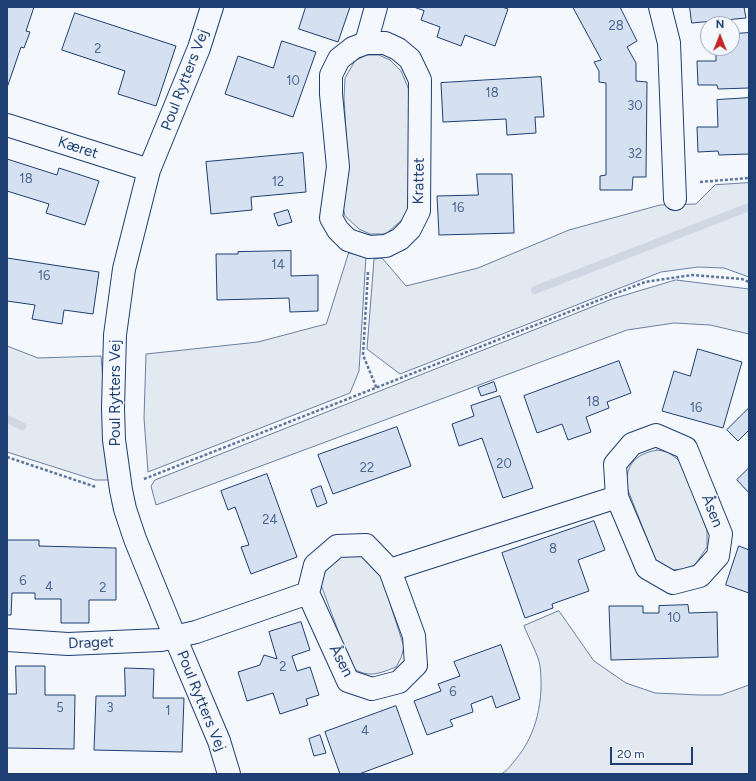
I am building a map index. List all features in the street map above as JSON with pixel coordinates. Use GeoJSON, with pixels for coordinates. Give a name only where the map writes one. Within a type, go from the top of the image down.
{"type":"FeatureCollection","features":[{"type":"Feature","properties":{"kind":"street","name":"Poul Rytters Vej"},"geometry":{"type":"LineString","coordinates":[[212,7],[199,48],[149,170],[124,269],[115,335],[113,408],[114,440],[125,509],[135,539],[219,741],[229,774]]}},
{"type":"Feature","properties":{"kind":"street"},"geometry":{"type":"LineString","coordinates":[[366,43],[376,7]]}},
{"type":"Feature","properties":{"kind":"street"},"geometry":{"type":"LineString","coordinates":[[660,7],[669,43],[675,191]]}},
{"type":"Feature","properties":{"kind":"street","name":"Krattet"},"geometry":{"type":"LineString","coordinates":[[366,43],[384,43],[398,48],[410,59],[420,80],[419,211],[410,229],[400,239],[386,246],[369,247],[348,240],[338,230],[331,218],[338,167],[331,94],[331,75],[340,59],[352,48],[366,43]]}},
{"type":"Feature","properties":{"kind":"street","name":"Kæret"},"geometry":{"type":"LineString","coordinates":[[7,125],[149,170]]}},
{"type":"Feature","properties":{"kind":"street","name":"Åsen"},"geometry":{"type":"LineString","coordinates":[[656,435],[686,448],[721,534],[718,556],[700,576],[673,583],[648,568],[617,497],[615,464],[632,444],[656,435]]}},
{"type":"Feature","properties":{"kind":"street"},"geometry":{"type":"LineString","coordinates":[[390,570],[617,497]]}},
{"type":"Feature","properties":{"kind":"street","name":"Åsen"},"geometry":{"type":"LineString","coordinates":[[366,545],[390,570],[414,636],[416,665],[399,682],[372,689],[348,681],[308,593],[315,565],[337,546],[366,545]]}},
{"type":"Feature","properties":{"kind":"street"},"geometry":{"type":"LineString","coordinates":[[175,637],[196,632],[308,593]]}},
{"type":"Feature","properties":{"kind":"street","name":"Draget"},"geometry":{"type":"LineString","coordinates":[[7,640],[68,644],[161,640],[175,637]]}},
{"type":"Feature","properties":{"kind":"path"},"geometry":{"type":"LineString","coordinates":[[675,191],[749,178]]}},
{"type":"Feature","properties":{"kind":"path"},"geometry":{"type":"LineString","coordinates":[[369,247],[363,355],[377,389]]}},
{"type":"Feature","properties":{"kind":"path"},"geometry":{"type":"LineString","coordinates":[[141,473],[142,480],[377,389],[645,282],[692,275],[742,279],[749,282]]}},
{"type":"Feature","properties":{"kind":"path"},"geometry":{"type":"LineString","coordinates":[[7,457],[93,487],[121,490]]}},
{"type":"Feature","properties":{"kind":"shaded area"},"geometry":{"type":"Polygon","coordinates":[[[367,55],[379,55],[390,60],[401,71],[409,90],[412,197],[406,216],[386,234],[370,234],[359,229],[345,216],[342,202],[348,165],[344,98],[345,78],[355,61],[367,55]]]}},
{"type":"Feature","properties":{"kind":"shaded area"},"geometry":{"type":"Polygon","coordinates":[[[749,183],[749,277],[724,268],[698,267],[661,272],[400,374],[367,349],[374,259],[382,258],[406,286],[478,268],[569,230],[660,205],[696,204],[715,185],[749,183]]]}},
{"type":"Feature","properties":{"kind":"shaded area"},"geometry":{"type":"Polygon","coordinates":[[[349,253],[366,256],[359,371],[350,393],[148,472],[144,418],[146,354],[258,342],[326,324],[349,253]]]}},
{"type":"Feature","properties":{"kind":"shaded area"},"geometry":{"type":"Polygon","coordinates":[[[676,280],[749,289],[749,334],[710,325],[674,323],[627,330],[156,505],[151,486],[155,480],[612,299],[676,280]]]}},
{"type":"Feature","properties":{"kind":"shaded area"},"geometry":{"type":"Polygon","coordinates":[[[7,346],[38,358],[101,356],[111,480],[95,480],[7,452],[7,346]]]}},
{"type":"Feature","properties":{"kind":"shaded area"},"geometry":{"type":"Polygon","coordinates":[[[657,450],[668,452],[681,462],[707,530],[707,547],[695,565],[682,569],[672,570],[662,566],[655,559],[626,485],[628,471],[634,461],[643,454],[657,450]]]}},
{"type":"Feature","properties":{"kind":"shaded area"},"geometry":{"type":"Polygon","coordinates":[[[343,553],[364,553],[380,572],[404,647],[401,658],[396,667],[384,672],[369,674],[352,668],[321,585],[321,575],[343,553]]]}},
{"type":"Feature","properties":{"kind":"shaded area"},"geometry":{"type":"Polygon","coordinates":[[[559,611],[594,661],[626,683],[655,693],[699,695],[721,695],[749,685],[749,774],[501,774],[507,770],[516,759],[529,739],[534,727],[540,703],[540,666],[536,652],[524,626],[559,611]]]}},
{"type":"Feature","properties":{"kind":"building"},"geometry":{"type":"Polygon","coordinates":[[[7,7],[34,7],[26,31],[30,32],[24,48],[21,47],[7,88],[7,7]]]}},
{"type":"Feature","properties":{"kind":"building"},"geometry":{"type":"Polygon","coordinates":[[[306,7],[350,7],[338,42],[299,29],[306,7]]]}},
{"type":"Feature","properties":{"kind":"building"},"geometry":{"type":"Polygon","coordinates":[[[414,7],[502,7],[508,9],[495,46],[465,35],[461,46],[437,37],[440,27],[421,20],[424,11],[414,7]]]}},
{"type":"Feature","properties":{"kind":"building"},"geometry":{"type":"Polygon","coordinates":[[[573,7],[620,7],[637,41],[627,47],[636,63],[636,81],[647,82],[646,177],[633,177],[632,190],[600,190],[600,176],[606,175],[606,83],[599,82],[599,71],[594,62],[601,60],[573,7]]]}},
{"type":"Feature","properties":{"kind":"building"},"geometry":{"type":"Polygon","coordinates":[[[690,7],[744,7],[746,18],[740,19],[740,16],[700,16],[700,22],[692,23],[690,7]]]}},
{"type":"Feature","properties":{"kind":"building"},"geometry":{"type":"Polygon","coordinates":[[[75,13],[176,46],[156,106],[118,94],[125,71],[62,50],[75,13]]]}},
{"type":"Feature","properties":{"kind":"building"},"geometry":{"type":"Polygon","coordinates":[[[749,33],[749,88],[718,89],[717,85],[698,85],[697,61],[716,61],[716,56],[740,56],[740,34],[749,33]]]}},
{"type":"Feature","properties":{"kind":"building"},"geometry":{"type":"Polygon","coordinates":[[[282,41],[316,52],[293,117],[225,94],[238,56],[273,68],[282,41]]]}},
{"type":"Feature","properties":{"kind":"building"},"geometry":{"type":"Polygon","coordinates":[[[541,77],[544,117],[535,117],[536,133],[507,135],[506,119],[443,122],[441,83],[541,77]]]}},
{"type":"Feature","properties":{"kind":"building"},"geometry":{"type":"Polygon","coordinates":[[[749,98],[749,154],[719,155],[718,151],[698,152],[697,127],[718,127],[717,100],[749,98]]]}},
{"type":"Feature","properties":{"kind":"building"},"geometry":{"type":"Polygon","coordinates":[[[303,153],[306,192],[251,197],[252,210],[211,214],[206,162],[303,153]]]}},
{"type":"Feature","properties":{"kind":"building"},"geometry":{"type":"Polygon","coordinates":[[[7,159],[57,175],[59,168],[99,181],[85,225],[46,213],[49,204],[7,191],[7,159]]]}},
{"type":"Feature","properties":{"kind":"building"},"geometry":{"type":"Polygon","coordinates":[[[477,174],[512,174],[514,233],[439,235],[437,196],[478,195],[477,174]]]}},
{"type":"Feature","properties":{"kind":"building"},"geometry":{"type":"Polygon","coordinates":[[[288,210],[292,222],[278,226],[274,214],[288,210]]]}},
{"type":"Feature","properties":{"kind":"building"},"geometry":{"type":"Polygon","coordinates":[[[291,251],[291,276],[318,275],[318,311],[290,312],[289,298],[217,300],[216,254],[291,251]]]}},
{"type":"Feature","properties":{"kind":"building"},"geometry":{"type":"Polygon","coordinates":[[[7,258],[99,272],[93,314],[64,310],[62,324],[32,319],[35,305],[7,301],[7,258]]]}},
{"type":"Feature","properties":{"kind":"building"},"geometry":{"type":"Polygon","coordinates":[[[698,349],[742,362],[723,428],[662,411],[674,371],[690,376],[698,349]]]}},
{"type":"Feature","properties":{"kind":"building"},"geometry":{"type":"Polygon","coordinates":[[[619,361],[631,393],[607,402],[609,408],[586,417],[591,432],[568,440],[562,424],[537,433],[524,396],[619,361]]]}},
{"type":"Feature","properties":{"kind":"building"},"geometry":{"type":"Polygon","coordinates":[[[494,382],[497,391],[481,396],[478,388],[494,382]]]}},
{"type":"Feature","properties":{"kind":"building"},"geometry":{"type":"Polygon","coordinates":[[[500,396],[533,488],[503,498],[482,438],[459,446],[452,424],[474,416],[471,406],[500,396]]]}},
{"type":"Feature","properties":{"kind":"building"},"geometry":{"type":"Polygon","coordinates":[[[749,408],[749,430],[738,441],[727,430],[749,408]]]}},
{"type":"Feature","properties":{"kind":"building"},"geometry":{"type":"Polygon","coordinates":[[[397,427],[411,466],[333,494],[318,455],[397,427]]]}},
{"type":"Feature","properties":{"kind":"building"},"geometry":{"type":"Polygon","coordinates":[[[749,468],[749,493],[737,480],[749,468]]]}},
{"type":"Feature","properties":{"kind":"building"},"geometry":{"type":"Polygon","coordinates":[[[267,474],[297,557],[251,574],[241,547],[249,545],[235,507],[228,510],[221,491],[267,474]]]}},
{"type":"Feature","properties":{"kind":"building"},"geometry":{"type":"Polygon","coordinates":[[[321,486],[327,503],[317,507],[311,490],[321,486]]]}},
{"type":"Feature","properties":{"kind":"building"},"geometry":{"type":"Polygon","coordinates":[[[594,521],[605,550],[578,560],[589,591],[552,604],[553,608],[525,618],[502,553],[594,521]]]}},
{"type":"Feature","properties":{"kind":"building"},"geometry":{"type":"Polygon","coordinates":[[[7,540],[39,540],[39,546],[116,548],[116,600],[89,600],[89,623],[61,623],[61,599],[35,599],[35,593],[12,593],[11,615],[7,615],[7,540]]]}},
{"type":"Feature","properties":{"kind":"building"},"geometry":{"type":"Polygon","coordinates":[[[739,546],[749,550],[749,593],[726,585],[739,546]]]}},
{"type":"Feature","properties":{"kind":"building"},"geometry":{"type":"Polygon","coordinates":[[[688,605],[689,613],[717,612],[718,657],[611,660],[609,606],[643,606],[643,613],[659,613],[659,606],[688,605]]]}},
{"type":"Feature","properties":{"kind":"building"},"geometry":{"type":"Polygon","coordinates":[[[301,622],[310,650],[292,656],[297,671],[310,667],[319,695],[306,699],[308,705],[280,714],[273,693],[247,701],[238,672],[260,665],[264,655],[277,659],[269,632],[301,622]]]}},
{"type":"Feature","properties":{"kind":"building"},"geometry":{"type":"Polygon","coordinates":[[[501,645],[520,699],[496,708],[492,696],[471,704],[473,712],[450,720],[453,726],[427,735],[414,701],[441,691],[438,684],[460,676],[454,662],[501,645]]]}},
{"type":"Feature","properties":{"kind":"building"},"geometry":{"type":"Polygon","coordinates":[[[16,666],[45,666],[45,695],[75,695],[74,749],[7,748],[7,694],[16,694],[16,666]]]}},
{"type":"Feature","properties":{"kind":"building"},"geometry":{"type":"Polygon","coordinates":[[[125,668],[154,669],[153,698],[184,698],[182,752],[94,750],[96,696],[125,696],[125,668]]]}},
{"type":"Feature","properties":{"kind":"building"},"geometry":{"type":"Polygon","coordinates":[[[396,706],[413,754],[359,774],[340,774],[325,732],[396,706]]]}},
{"type":"Feature","properties":{"kind":"building"},"geometry":{"type":"Polygon","coordinates":[[[320,735],[326,753],[314,756],[309,739],[320,735]]]}},
{"type":"Feature","properties":{"kind":"waterway"},"geometry":{"type":"LineString","coordinates":[[535,290],[749,207]]}},
{"type":"Feature","properties":{"kind":"waterway"},"geometry":{"type":"LineString","coordinates":[[7,419],[22,426]]}}]}
